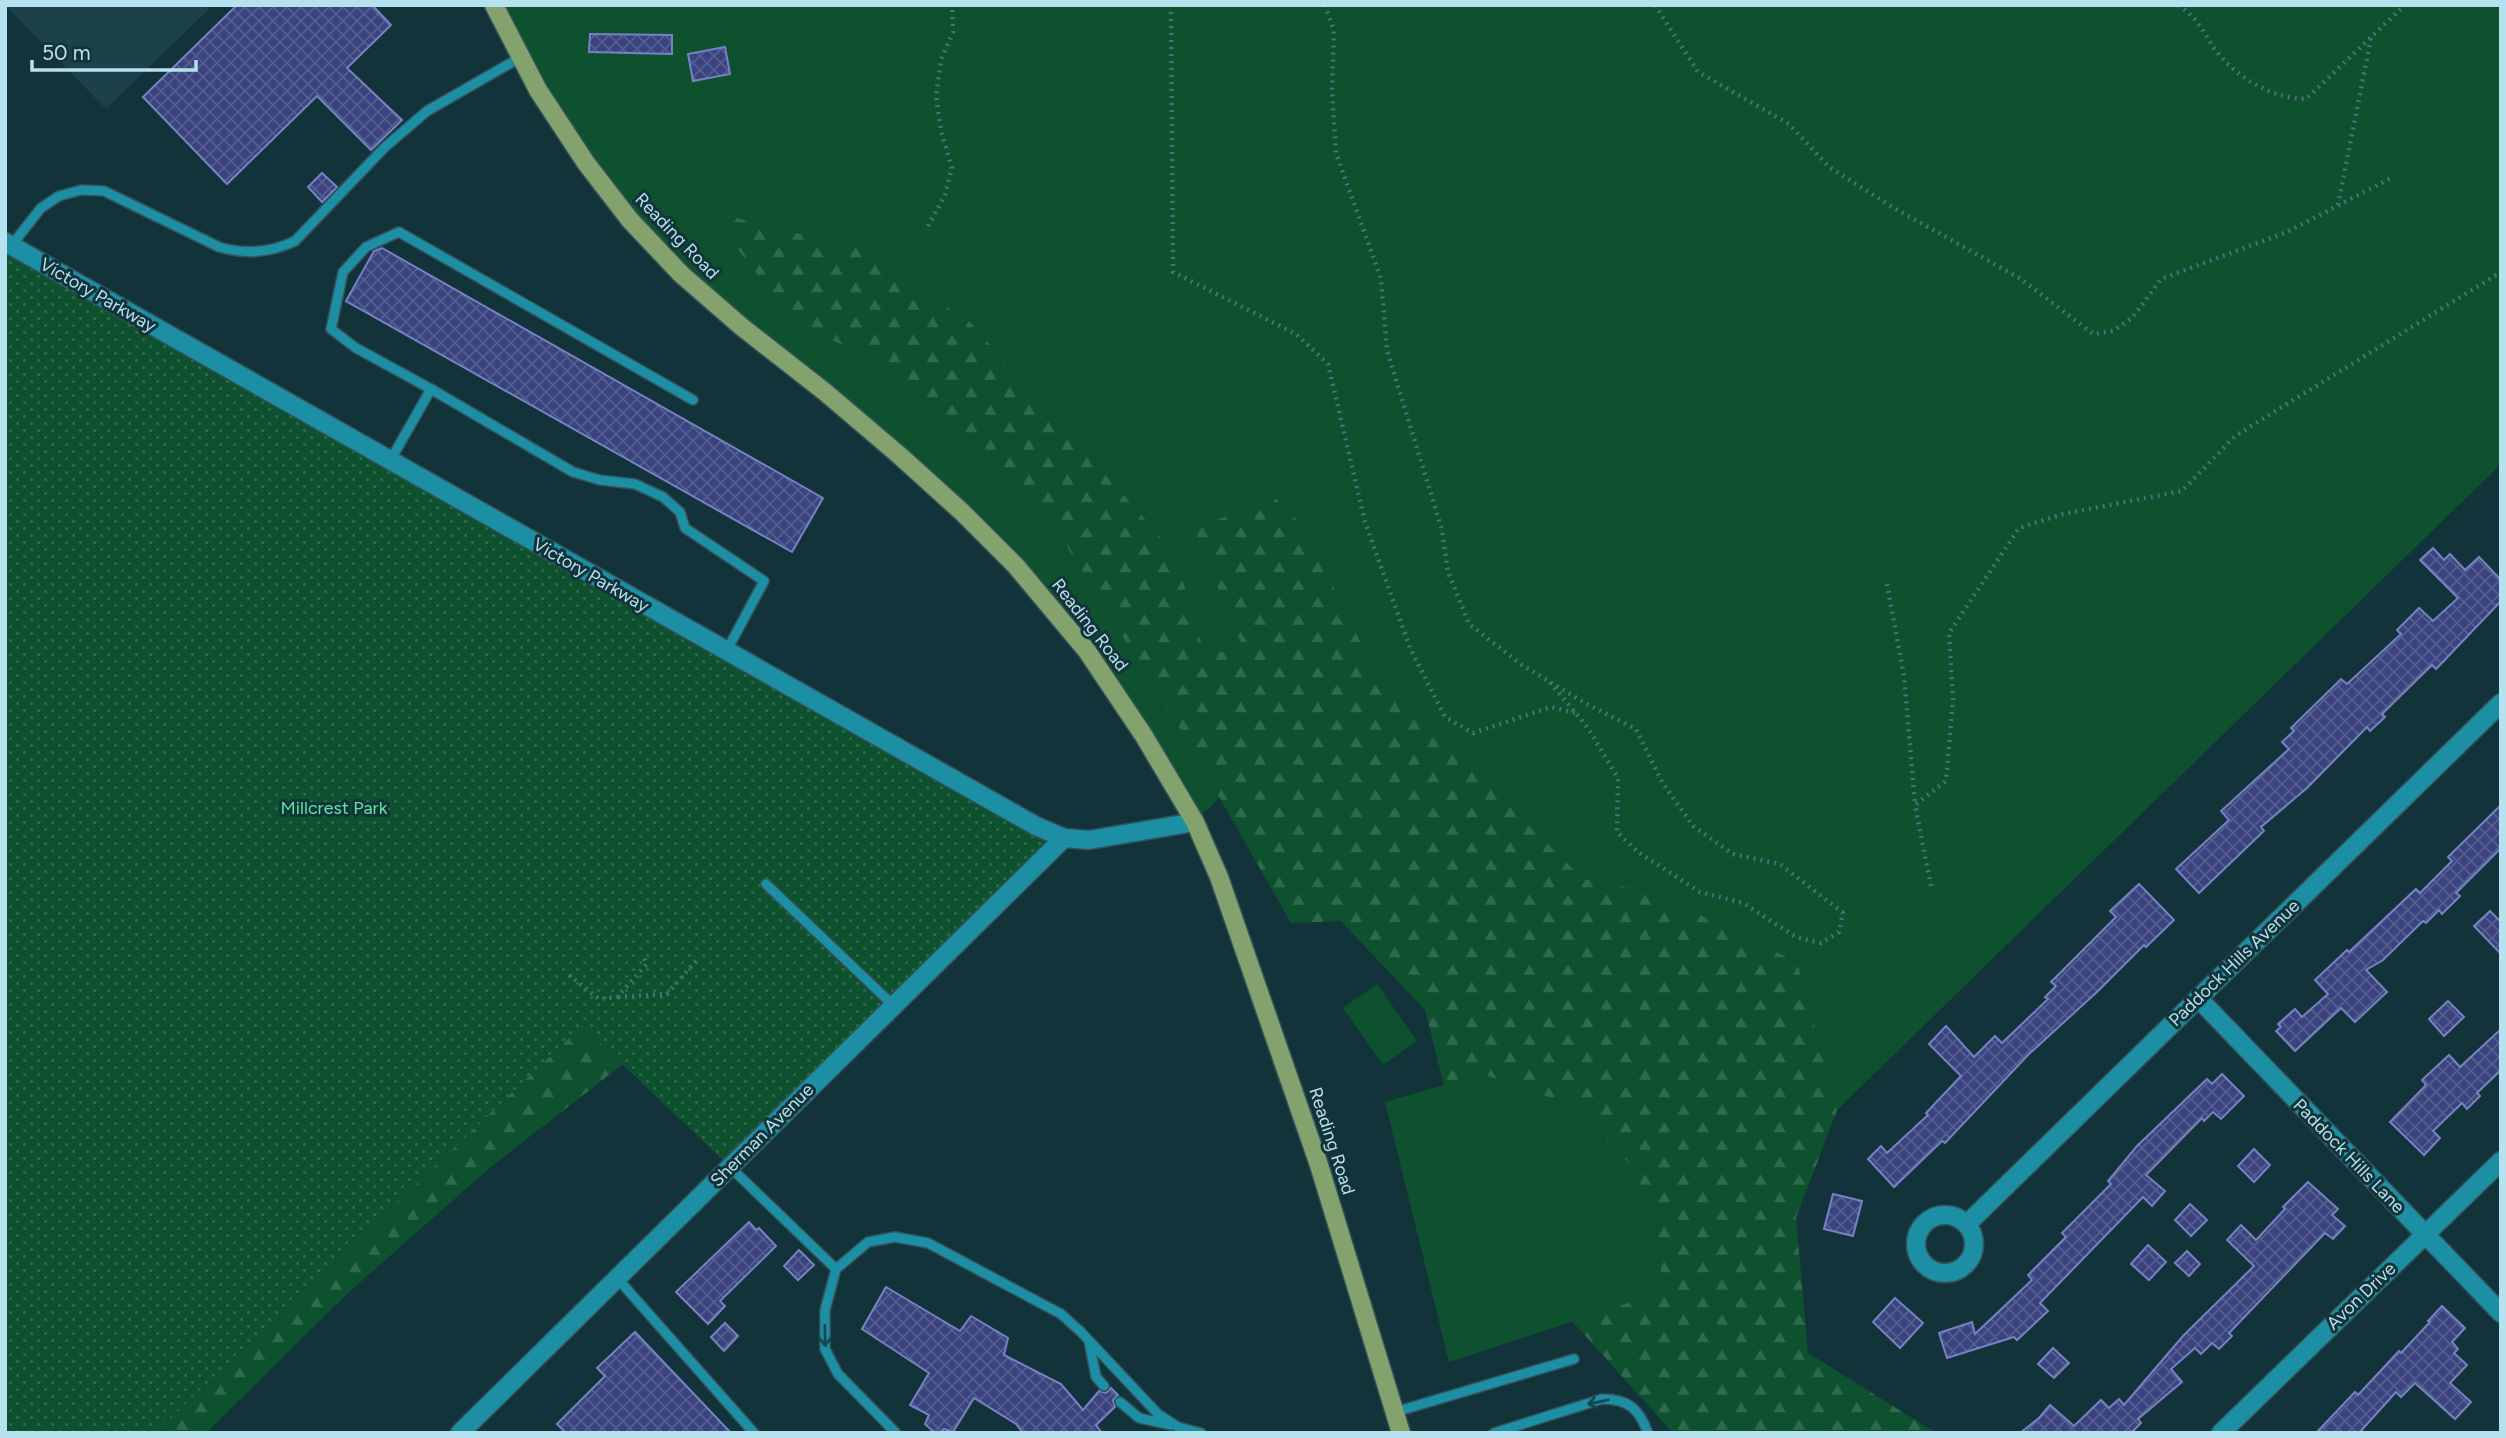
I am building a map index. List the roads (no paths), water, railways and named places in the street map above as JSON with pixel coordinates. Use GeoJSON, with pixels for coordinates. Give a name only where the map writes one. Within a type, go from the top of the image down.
{"type":"FeatureCollection","features":[{"type":"Feature","properties":{"kind":"main road","name":"Reading Road"},"geometry":{"type":"LineString","coordinates":[[494,5],[538,90],[586,163],[630,220],[681,274],[899,455],[1016,566],[1087,652],[1144,736],[1195,822],[1219,877],[1296,1096],[1401,1433]]}},
{"type":"Feature","properties":{"kind":"street","name":"Victory Parkway"},"geometry":{"type":"LineString","coordinates":[[8,244],[1000,807],[1064,838],[1089,840],[1195,822]]}},
{"type":"Feature","properties":{"kind":"street","name":"Paddock Hills Avenue"},"geometry":{"type":"LineString","coordinates":[[1967,1224],[2501,703]]}},
{"type":"Feature","properties":{"kind":"street","name":"Sherman Avenue"},"geometry":{"type":"LineString","coordinates":[[460,1433],[1064,838]]}},
{"type":"Feature","properties":{"kind":"street","name":"Paddock Hills Lane"},"geometry":{"type":"LineString","coordinates":[[2198,998],[2501,1313]]}},
{"type":"Feature","properties":{"kind":"street","name":"Avon Drive"},"geometry":{"type":"LineString","coordinates":[[2221,1433],[2501,1161]]}},
{"type":"Feature","properties":{"kind":"lane"},"geometry":{"type":"LineString","coordinates":[[8,244],[41,208],[59,196],[81,190],[104,191],[234,252],[276,250],[295,241],[385,147],[427,111],[521,57]]}},
{"type":"Feature","properties":{"kind":"lane"},"geometry":{"type":"LineString","coordinates":[[693,400],[399,232],[366,247],[343,272],[331,329],[356,348],[573,472],[600,480],[635,484],[663,497],[680,512],[685,528],[764,581],[726,652]]}},
{"type":"Feature","properties":{"kind":"lane"},"geometry":{"type":"LineString","coordinates":[[390,461],[431,389]]}},
{"type":"Feature","properties":{"kind":"lane"},"geometry":{"type":"LineString","coordinates":[[766,884],[893,1006]]}},
{"type":"Feature","properties":{"kind":"lane"},"geometry":{"type":"LineString","coordinates":[[730,1167],[836,1269]]}},
{"type":"Feature","properties":{"kind":"lane"},"geometry":{"type":"LineString","coordinates":[[896,1433],[838,1374],[825,1349],[825,1310],[836,1269],[868,1242],[895,1237],[928,1243],[1061,1314],[1158,1414],[1178,1427]]}},
{"type":"Feature","properties":{"kind":"lane"},"geometry":{"type":"LineString","coordinates":[[617,1278],[754,1433]]}},
{"type":"Feature","properties":{"kind":"lane"},"geometry":{"type":"LineString","coordinates":[[1088,1340],[1096,1377],[1104,1386]]}},
{"type":"Feature","properties":{"kind":"lane"},"geometry":{"type":"LineString","coordinates":[[1395,1412],[1574,1359]]}},
{"type":"Feature","properties":{"kind":"lane"},"geometry":{"type":"LineString","coordinates":[[1494,1433],[1602,1399],[1619,1399],[1641,1415],[1648,1433]]}},
{"type":"Feature","properties":{"kind":"lane"},"geometry":{"type":"LineString","coordinates":[[1120,1402],[1139,1418],[1201,1433]]}},
{"type":"Feature","properties":{"kind":"park label","name":"Millcrest Park"},"geometry":{"type":"Point","coordinates":[334,808]}}]}
